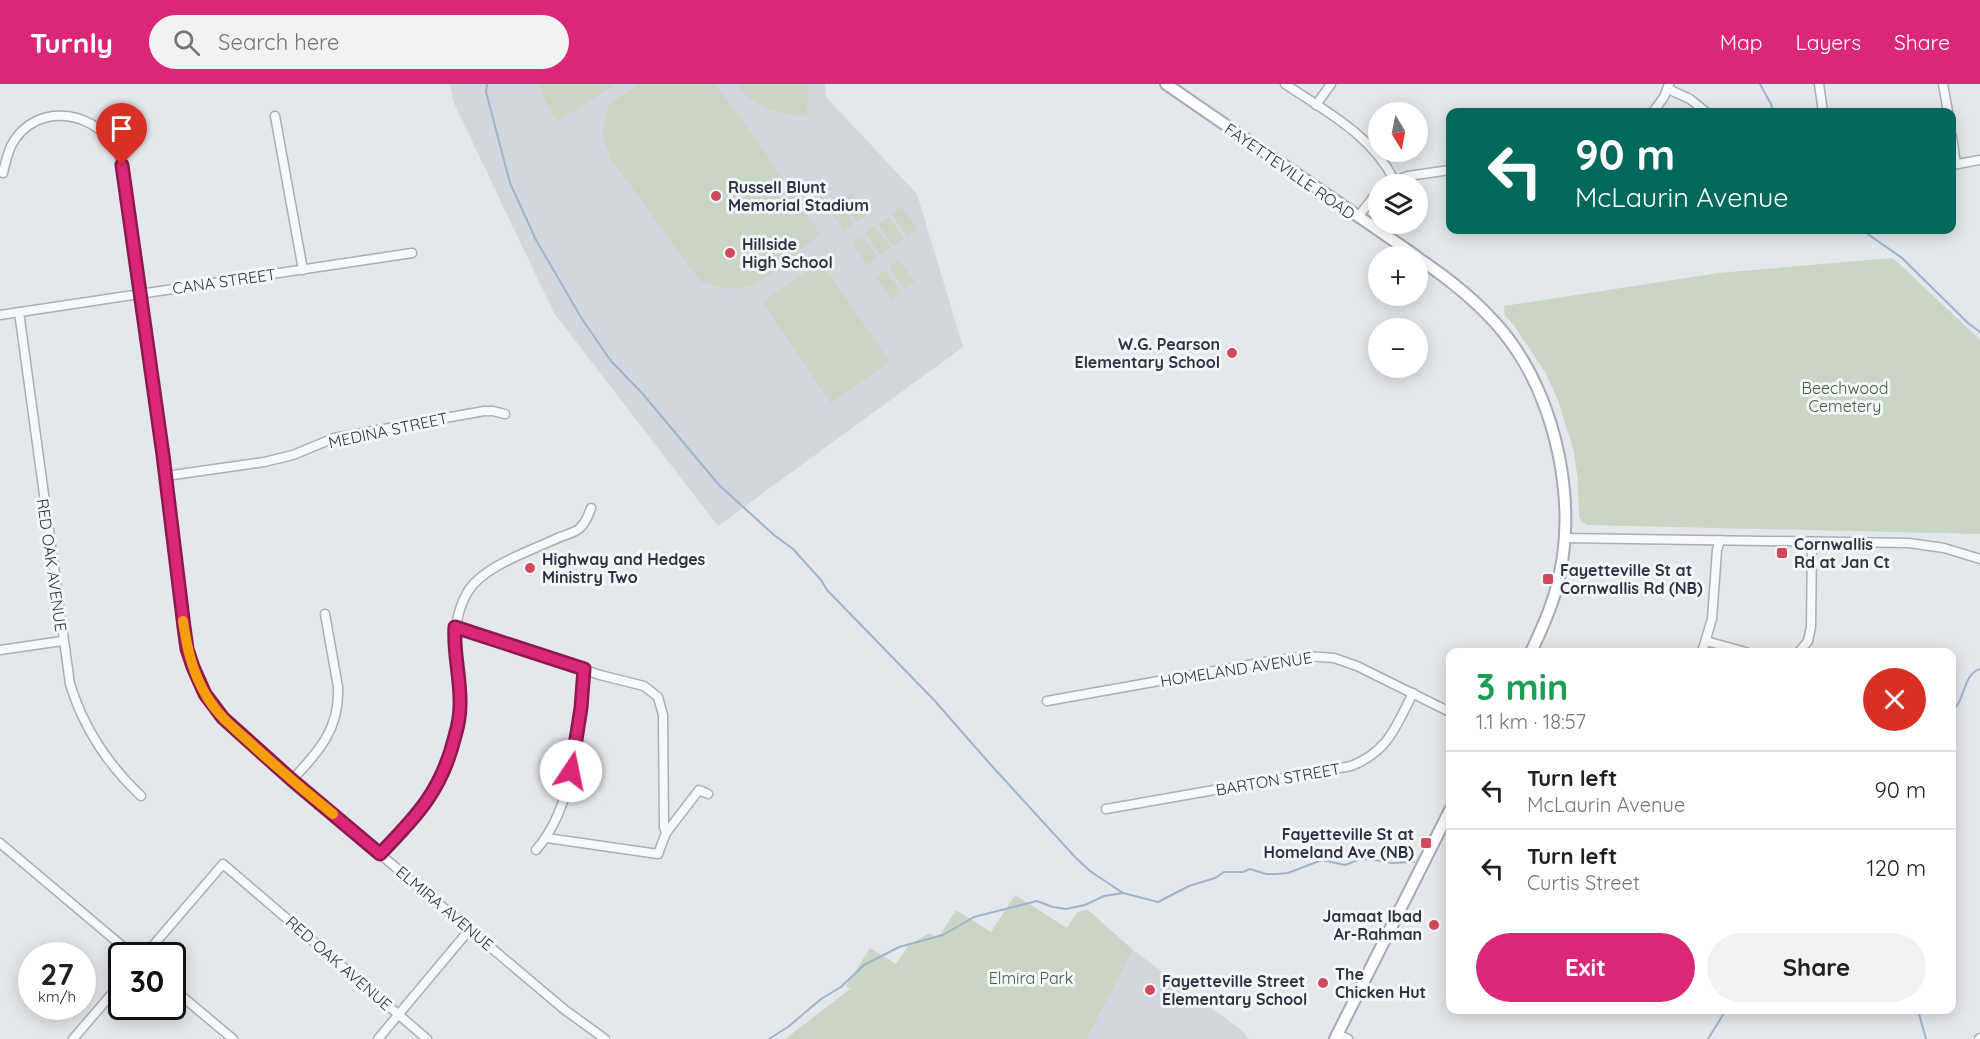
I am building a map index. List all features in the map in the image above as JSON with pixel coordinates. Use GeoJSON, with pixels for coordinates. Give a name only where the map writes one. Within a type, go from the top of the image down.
{"type":"FeatureCollection","features":[{"type":"Feature","properties":{"kind":"main road","name":"FAYETTEVILLE ROAD"},"geometry":{"type":"LineString","coordinates":[[1166,84],[1401,246]]}},
{"type":"Feature","properties":{"kind":"main road","name":"FAYETTEVILLE ROAD"},"geometry":{"type":"LineString","coordinates":[[1428,265],[1455,284],[1505,334],[1538,387],[1558,452],[1564,503],[1564,538],[1555,594],[1533,648]]}},
{"type":"Feature","properties":{"kind":"main road"},"geometry":{"type":"LineString","coordinates":[[1336,1036],[1446,818]]}},
{"type":"Feature","properties":{"kind":"street"},"geometry":{"type":"LineString","coordinates":[[1285,84],[1368,143],[1380,156],[1387,174]]}},
{"type":"Feature","properties":{"kind":"street"},"geometry":{"type":"LineString","coordinates":[[1316,105],[1331,84]]}},
{"type":"Feature","properties":{"kind":"street"},"geometry":{"type":"LineString","coordinates":[[1819,84],[1822,108]]}},
{"type":"Feature","properties":{"kind":"street"},"geometry":{"type":"LineString","coordinates":[[1943,84],[1947,108]]}},
{"type":"Feature","properties":{"kind":"street"},"geometry":{"type":"LineString","coordinates":[[1655,108],[1669,86],[1701,108]]}},
{"type":"Feature","properties":{"kind":"street","name":"ELMIRA AVENUE"},"geometry":{"type":"LineString","coordinates":[[3,173],[7,156],[15,140],[27,128],[40,120],[55,116],[70,116],[86,120],[102,129],[117,148],[122,165],[141,294],[186,639],[196,676],[210,702],[223,718],[292,780],[565,1010],[605,1039]]}},
{"type":"Feature","properties":{"kind":"street"},"geometry":{"type":"LineString","coordinates":[[275,116],[303,270]]}},
{"type":"Feature","properties":{"kind":"street"},"geometry":{"type":"LineString","coordinates":[[1956,165],[1980,160]]}},
{"type":"Feature","properties":{"kind":"street"},"geometry":{"type":"LineString","coordinates":[[1428,174],[1446,171]]}},
{"type":"Feature","properties":{"kind":"street"},"geometry":{"type":"LineString","coordinates":[[1358,217],[1368,204]]}},
{"type":"Feature","properties":{"kind":"street","name":"CANA STREET"},"geometry":{"type":"LineString","coordinates":[[0,315],[412,253]]}},
{"type":"Feature","properties":{"kind":"street","name":"RED OAK AVENUE"},"geometry":{"type":"LineString","coordinates":[[19,312],[62,641],[70,684],[80,715],[106,760],[141,796]]}},
{"type":"Feature","properties":{"kind":"street","name":"MEDINA STREET"},"geometry":{"type":"LineString","coordinates":[[166,476],[278,459],[334,438],[366,432],[484,411],[505,414]]}},
{"type":"Feature","properties":{"kind":"street"},"geometry":{"type":"LineString","coordinates":[[380,854],[417,814],[443,775],[449,760],[460,707],[455,627],[459,610],[470,590],[488,572],[504,563],[580,529],[591,508]]}},
{"type":"Feature","properties":{"kind":"street"},"geometry":{"type":"LineString","coordinates":[[1564,538],[1909,543],[1944,548],[1980,559]]}},
{"type":"Feature","properties":{"kind":"street"},"geometry":{"type":"LineString","coordinates":[[1703,648],[1712,619],[1717,550],[1720,540]]}},
{"type":"Feature","properties":{"kind":"street"},"geometry":{"type":"LineString","coordinates":[[1802,648],[1808,641],[1811,627],[1812,542]]}},
{"type":"Feature","properties":{"kind":"street"},"geometry":{"type":"LineString","coordinates":[[292,780],[322,746],[335,721],[338,687],[326,614]]}},
{"type":"Feature","properties":{"kind":"street"},"geometry":{"type":"LineString","coordinates":[[455,627],[644,686],[655,693],[661,702],[663,715],[664,827],[666,833]]}},
{"type":"Feature","properties":{"kind":"street"},"geometry":{"type":"LineString","coordinates":[[0,650],[62,641]]}},
{"type":"Feature","properties":{"kind":"street"},"geometry":{"type":"LineString","coordinates":[[1706,641],[1731,648]]}},
{"type":"Feature","properties":{"kind":"street","name":"HOMELAND AVENUE"},"geometry":{"type":"LineString","coordinates":[[1047,701],[1306,656],[1342,660],[1446,710]]}},
{"type":"Feature","properties":{"kind":"street"},"geometry":{"type":"LineString","coordinates":[[536,850],[547,838],[566,793],[575,750],[584,669]]}},
{"type":"Feature","properties":{"kind":"street","name":"BARTON STREET"},"geometry":{"type":"LineString","coordinates":[[1106,809],[1351,766],[1372,756],[1386,744],[1413,693]]}},
{"type":"Feature","properties":{"kind":"street"},"geometry":{"type":"LineString","coordinates":[[547,838],[658,854],[666,833],[699,790],[708,794]]}},
{"type":"Feature","properties":{"kind":"street"},"geometry":{"type":"LineString","coordinates":[[0,843],[117,942]]}},
{"type":"Feature","properties":{"kind":"street","name":"RED OAK AVENUE"},"geometry":{"type":"LineString","coordinates":[[156,942],[223,864],[427,1039]]}},
{"type":"Feature","properties":{"kind":"street"},"geometry":{"type":"LineString","coordinates":[[378,1039],[470,929]]}},
{"type":"Feature","properties":{"kind":"street"},"geometry":{"type":"LineString","coordinates":[[73,1039],[108,998]]}},
{"type":"Feature","properties":{"kind":"street"},"geometry":{"type":"LineString","coordinates":[[186,1000],[233,1039]]}},
{"type":"Feature","properties":{"kind":"street"},"geometry":{"type":"LineString","coordinates":[[1336,1036],[1348,1039]]}},
{"type":"Feature","properties":{"kind":"shaded area","name":"Hillside High School"},"geometry":{"type":"Polygon","coordinates":[[[450,84],[825,84],[826,97],[917,194],[963,347],[718,526],[554,313],[453,101],[450,84]]]}},
{"type":"Feature","properties":{"kind":"shaded area","name":"Fayetteville Street Elementary School"},"geometry":{"type":"Polygon","coordinates":[[[1133,950],[1241,1030],[1249,1039],[1087,1039],[1133,950]]]}},
{"type":"Feature","properties":{"kind":"green space"},"geometry":{"type":"Polygon","coordinates":[[[538,84],[616,84],[558,121],[550,112],[538,84]]]}},
{"type":"Feature","properties":{"kind":"green space","name":"Russell Blunt Memorial Stadium"},"geometry":{"type":"Polygon","coordinates":[[[639,84],[715,84],[756,139],[820,234],[776,271],[751,286],[729,289],[700,281],[611,159],[602,135],[608,105],[639,84]]]}},
{"type":"Feature","properties":{"kind":"green space"},"geometry":{"type":"Polygon","coordinates":[[[737,84],[808,84],[807,116],[768,109],[751,99],[737,84]]]}},
{"type":"Feature","properties":{"kind":"green space"},"geometry":{"type":"Polygon","coordinates":[[[852,193],[867,215],[857,222],[842,200],[852,193]]]}},
{"type":"Feature","properties":{"kind":"green space"},"geometry":{"type":"Polygon","coordinates":[[[839,202],[854,224],[844,231],[829,209],[839,202]]]}},
{"type":"Feature","properties":{"kind":"green space"},"geometry":{"type":"Polygon","coordinates":[[[902,207],[918,229],[907,236],[892,214],[902,207]]]}},
{"type":"Feature","properties":{"kind":"green space"},"geometry":{"type":"Polygon","coordinates":[[[889,217],[904,239],[893,246],[878,224],[889,217]]]}},
{"type":"Feature","properties":{"kind":"green space"},"geometry":{"type":"Polygon","coordinates":[[[875,226],[891,248],[880,255],[865,233],[875,226]]]}},
{"type":"Feature","properties":{"kind":"green space"},"geometry":{"type":"Polygon","coordinates":[[[862,236],[878,258],[867,265],[852,243],[862,236]]]}},
{"type":"Feature","properties":{"kind":"green space","name":"Beechwood Cemetery"},"geometry":{"type":"Polygon","coordinates":[[[1893,258],[1980,340],[1980,534],[1588,525],[1582,522],[1579,517],[1574,452],[1558,400],[1545,372],[1513,324],[1505,316],[1504,306],[1718,273],[1893,258]]]}},
{"type":"Feature","properties":{"kind":"green space"},"geometry":{"type":"Polygon","coordinates":[[[899,260],[915,282],[904,289],[889,267],[899,260]]]}},
{"type":"Feature","properties":{"kind":"green space"},"geometry":{"type":"Polygon","coordinates":[[[821,262],[890,362],[831,403],[762,302],[821,262]]]}},
{"type":"Feature","properties":{"kind":"green space"},"geometry":{"type":"Polygon","coordinates":[[[886,270],[901,292],[891,299],[876,277],[886,270]]]}},
{"type":"Feature","properties":{"kind":"green space","name":"Elmira Park"},"geometry":{"type":"Polygon","coordinates":[[[1015,895],[1067,928],[1077,912],[1088,910],[1133,950],[1087,1039],[785,1039],[850,989],[846,986],[870,948],[896,964],[908,946],[929,933],[938,938],[956,910],[991,932],[1015,895]]]}},
{"type":"Feature","properties":{"kind":"waterway"},"geometry":{"type":"LineString","coordinates":[[487,84],[486,92],[510,183],[536,240],[582,319],[611,361],[642,393],[719,485],[774,535],[793,549],[827,590],[934,700],[1075,857],[1090,871],[1123,893]]}},
{"type":"Feature","properties":{"kind":"waterway"},"geometry":{"type":"LineString","coordinates":[[1760,84],[1772,108]]}},
{"type":"Feature","properties":{"kind":"waterway"},"geometry":{"type":"LineString","coordinates":[[1868,234],[1902,258],[1980,332]]}},
{"type":"Feature","properties":{"kind":"waterway"},"geometry":{"type":"LineString","coordinates":[[1956,706],[1970,677],[1980,669]]}},
{"type":"Feature","properties":{"kind":"waterway"},"geometry":{"type":"LineString","coordinates":[[769,1039],[788,1027],[821,999],[841,987],[864,965],[899,947],[943,935],[974,917],[1037,901],[1066,909],[1085,905],[1104,896],[1123,893],[1158,902],[1224,872],[1243,872],[1250,869],[1266,874],[1288,873],[1322,860],[1345,865],[1369,859],[1392,863],[1414,862]]}},
{"type":"Feature","properties":{"kind":"waterway"},"geometry":{"type":"LineString","coordinates":[[1708,1039],[1724,1014]]}},
{"type":"Feature","properties":{"kind":"waterway"},"geometry":{"type":"LineString","coordinates":[[1919,1014],[1926,1039]]}},
{"type":"Feature","properties":{"kind":"slow traffic"},"geometry":{"type":"LineString","coordinates":[[183,621],[187,649],[193,667],[200,685],[216,710],[264,756],[333,814]]}},
{"type":"Feature","properties":{"kind":"place","name":"Russell Blunt Memorial Stadium"},"geometry":{"type":"Point","coordinates":[716,196]}},
{"type":"Feature","properties":{"kind":"place","name":"Hillside High School"},"geometry":{"type":"Point","coordinates":[730,253]}},
{"type":"Feature","properties":{"kind":"place","name":"W.G. Pearson Elementary School"},"geometry":{"type":"Point","coordinates":[1232,353]}},
{"type":"Feature","properties":{"kind":"place","name":"Cornwallis Rd at Jan Ct"},"geometry":{"type":"Point","coordinates":[1782,553]}},
{"type":"Feature","properties":{"kind":"place","name":"Highway and Hedges Ministry Two"},"geometry":{"type":"Point","coordinates":[530,568]}},
{"type":"Feature","properties":{"kind":"place","name":"Fayetteville St at Cornwallis Rd (NB)"},"geometry":{"type":"Point","coordinates":[1548,579]}},
{"type":"Feature","properties":{"kind":"place","name":"Fayetteville St at Homeland Ave (NB)"},"geometry":{"type":"Point","coordinates":[1426,843]}},
{"type":"Feature","properties":{"kind":"place","name":"Jamaat Ibad Ar-Rahman"},"geometry":{"type":"Point","coordinates":[1434,925]}},
{"type":"Feature","properties":{"kind":"place","name":"The Chicken Hut"},"geometry":{"type":"Point","coordinates":[1323,983]}},
{"type":"Feature","properties":{"kind":"place","name":"Fayetteville Street Elementary School"},"geometry":{"type":"Point","coordinates":[1150,990]}},
{"type":"Feature","properties":{"kind":"route"},"geometry":{"type":"LineString","coordinates":[[122,165],[163,455],[187,649],[196,676],[210,702],[223,718],[264,756],[380,854],[411,822],[434,791],[449,760],[459,722],[460,707],[455,627],[584,669],[581,708],[571,771]]}}]}
